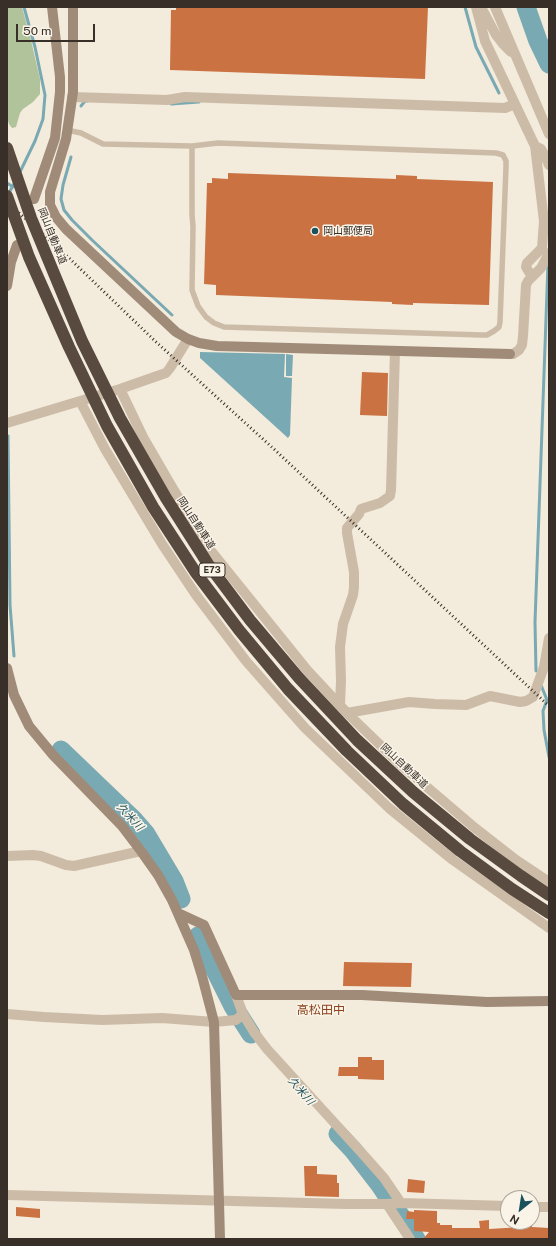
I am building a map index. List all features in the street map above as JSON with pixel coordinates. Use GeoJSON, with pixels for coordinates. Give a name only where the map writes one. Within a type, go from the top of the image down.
{"type":"FeatureCollection","features":[{"type":"Feature","properties":{"kind":"highway","name":"岡山自動車道"},"geometry":{"type":"LineString","coordinates":[[7,148],[31,218],[89,355],[120,418],[166,498],[208,564],[250,620],[294,672],[357,740],[413,792],[464,834],[521,876],[549,894]]}},
{"type":"Feature","properties":{"kind":"highway","name":"E73"},"geometry":{"type":"LineString","coordinates":[[7,196],[32,264],[69,347],[107,426],[153,507],[196,573],[234,624],[288,689],[347,751],[403,804],[460,851],[512,889],[549,913]]}},
{"type":"Feature","properties":{"kind":"street"},"geometry":{"type":"LineString","coordinates":[[34,198],[56,138],[60,77],[52,7]]}},
{"type":"Feature","properties":{"kind":"street"},"geometry":{"type":"LineString","coordinates":[[73,7],[72,97],[66,139],[50,192],[50,204],[56,217],[66,229],[176,332],[188,339],[199,343],[217,346],[513,354],[519,350],[522,345],[526,285],[541,268],[549,253]]}},
{"type":"Feature","properties":{"kind":"street"},"geometry":{"type":"LineString","coordinates":[[476,7],[485,41],[512,105],[535,146],[544,221],[542,248],[527,262],[526,267],[532,277]]}},
{"type":"Feature","properties":{"kind":"street"},"geometry":{"type":"LineString","coordinates":[[481,7],[496,35],[515,56]]}},
{"type":"Feature","properties":{"kind":"street"},"geometry":{"type":"LineString","coordinates":[[494,7],[549,134]]}},
{"type":"Feature","properties":{"kind":"street"},"geometry":{"type":"LineString","coordinates":[[72,97],[167,100],[185,97],[505,108],[512,105]]}},
{"type":"Feature","properties":{"kind":"street"},"geometry":{"type":"LineString","coordinates":[[535,146],[541,149],[549,165]]}},
{"type":"Feature","properties":{"kind":"street"},"geometry":{"type":"LineString","coordinates":[[7,286],[11,262],[18,245]]}},
{"type":"Feature","properties":{"kind":"street"},"geometry":{"type":"LineString","coordinates":[[7,423],[120,389],[166,372],[177,359],[188,339]]}},
{"type":"Feature","properties":{"kind":"street"},"geometry":{"type":"LineString","coordinates":[[340,705],[340,647],[343,624],[353,595],[354,587],[354,572],[347,528],[359,514],[361,509],[380,503],[390,496],[394,351]]}},
{"type":"Feature","properties":{"kind":"street"},"geometry":{"type":"LineString","coordinates":[[120,389],[143,437],[211,552],[307,670],[347,713],[400,764],[475,828],[516,860],[549,882]]}},
{"type":"Feature","properties":{"kind":"street"},"geometry":{"type":"LineString","coordinates":[[80,401],[105,449],[162,544],[196,595],[246,660],[305,728],[388,808],[453,860],[549,928]]}},
{"type":"Feature","properties":{"kind":"street"},"geometry":{"type":"LineString","coordinates":[[347,713],[410,702],[466,705],[490,696],[520,702],[526,701],[533,697],[544,667],[549,638]]}},
{"type":"Feature","properties":{"kind":"street"},"geometry":{"type":"LineString","coordinates":[[7,671],[14,695],[33,732],[53,755],[122,826],[141,850],[158,875],[172,900],[194,950],[214,1022],[220,1239]]}},
{"type":"Feature","properties":{"kind":"street"},"geometry":{"type":"LineString","coordinates":[[7,856],[41,856],[66,865],[74,866],[141,850]]}},
{"type":"Feature","properties":{"kind":"street"},"geometry":{"type":"LineString","coordinates":[[178,912],[204,925],[236,995],[240,1017],[267,1049],[384,1178],[410,1239]]}},
{"type":"Feature","properties":{"kind":"street"},"geometry":{"type":"LineString","coordinates":[[236,995],[362,995],[487,1002],[549,1001]]}},
{"type":"Feature","properties":{"kind":"street"},"geometry":{"type":"LineString","coordinates":[[7,1014],[102,1020],[162,1018],[214,1022],[240,1017]]}},
{"type":"Feature","properties":{"kind":"street"},"geometry":{"type":"LineString","coordinates":[[7,1195],[500,1206]]}},
{"type":"Feature","properties":{"kind":"lane"},"geometry":{"type":"LineString","coordinates":[[67,130],[81,133],[103,144],[192,146],[218,143],[496,153],[503,155],[506,161],[506,167],[500,322],[498,327],[487,335],[482,335],[224,327],[214,323],[206,317],[198,306],[192,290],[192,146]]}},
{"type":"Feature","properties":{"kind":"green space"},"geometry":{"type":"Polygon","coordinates":[[[7,7],[22,7],[40,79],[40,94],[33,102],[23,109],[20,113],[16,127],[12,128],[7,117],[7,7]]]}},
{"type":"Feature","properties":{"kind":"water"},"geometry":{"type":"Polygon","coordinates":[[[200,352],[285,354],[284,377],[292,378],[290,435],[288,438],[200,358],[200,352]]]}},
{"type":"Feature","properties":{"kind":"water"},"geometry":{"type":"Polygon","coordinates":[[[286,354],[293,355],[292,376],[286,376],[286,354]]]}},
{"type":"Feature","properties":{"kind":"building"},"geometry":{"type":"Polygon","coordinates":[[[176,7],[428,7],[425,79],[170,70],[171,10],[176,10],[176,7]]]}},
{"type":"Feature","properties":{"kind":"building"},"geometry":{"type":"Polygon","coordinates":[[[228,173],[396,179],[396,175],[417,176],[417,179],[493,182],[489,305],[413,303],[413,305],[392,304],[392,302],[216,295],[216,285],[204,284],[207,183],[212,183],[212,178],[228,179],[228,173]]]}},
{"type":"Feature","properties":{"kind":"building"},"geometry":{"type":"Polygon","coordinates":[[[362,372],[388,373],[387,416],[360,415],[362,372]]]}},
{"type":"Feature","properties":{"kind":"building"},"geometry":{"type":"Polygon","coordinates":[[[344,962],[412,963],[411,987],[343,986],[344,962]]]}},
{"type":"Feature","properties":{"kind":"building"},"geometry":{"type":"Polygon","coordinates":[[[358,1057],[372,1057],[372,1060],[384,1060],[384,1080],[358,1079],[358,1076],[338,1076],[339,1067],[358,1067],[358,1057]]]}},
{"type":"Feature","properties":{"kind":"building"},"geometry":{"type":"Polygon","coordinates":[[[304,1166],[317,1166],[317,1174],[337,1175],[337,1183],[339,1183],[339,1197],[305,1196],[304,1166]]]}},
{"type":"Feature","properties":{"kind":"building"},"geometry":{"type":"Polygon","coordinates":[[[408,1179],[425,1181],[424,1193],[407,1192],[408,1179]]]}},
{"type":"Feature","properties":{"kind":"building"},"geometry":{"type":"Polygon","coordinates":[[[16,1207],[40,1209],[40,1218],[16,1216],[16,1207]]]}},
{"type":"Feature","properties":{"kind":"building"},"geometry":{"type":"Polygon","coordinates":[[[414,1210],[437,1211],[437,1223],[440,1223],[440,1225],[452,1225],[452,1228],[480,1228],[479,1221],[489,1220],[489,1229],[540,1230],[540,1227],[549,1228],[549,1239],[423,1239],[429,1232],[414,1231],[414,1219],[406,1219],[407,1211],[414,1212],[414,1210]]]}},
{"type":"Feature","properties":{"kind":"waterway"},"geometry":{"type":"LineString","coordinates":[[19,174],[35,141],[43,119],[45,95],[35,47],[24,7]]}},
{"type":"Feature","properties":{"kind":"waterway"},"geometry":{"type":"LineString","coordinates":[[465,7],[476,47],[499,93]]}},
{"type":"Feature","properties":{"kind":"waterway"},"geometry":{"type":"LineString","coordinates":[[526,7],[538,41],[549,64]]}},
{"type":"Feature","properties":{"kind":"waterway"},"geometry":{"type":"LineString","coordinates":[[81,106],[85,101],[87,101]]}},
{"type":"Feature","properties":{"kind":"waterway"},"geometry":{"type":"LineString","coordinates":[[171,104],[199,102]]}},
{"type":"Feature","properties":{"kind":"waterway"},"geometry":{"type":"LineString","coordinates":[[71,157],[63,185],[61,199],[64,210],[92,240],[172,315]]}},
{"type":"Feature","properties":{"kind":"waterway"},"geometry":{"type":"LineString","coordinates":[[10,191],[15,182]]}},
{"type":"Feature","properties":{"kind":"waterway"},"geometry":{"type":"LineString","coordinates":[[7,183],[13,187]]}},
{"type":"Feature","properties":{"kind":"waterway"},"geometry":{"type":"LineString","coordinates":[[536,671],[535,622],[548,264]]}},
{"type":"Feature","properties":{"kind":"waterway"},"geometry":{"type":"LineString","coordinates":[[8,436],[10,605],[14,656]]}},
{"type":"Feature","properties":{"kind":"waterway"},"geometry":{"type":"LineString","coordinates":[[541,685],[547,700],[543,711],[544,730],[549,757]]}},
{"type":"Feature","properties":{"kind":"waterway","name":"久米川"},"geometry":{"type":"LineString","coordinates":[[61,750],[133,819],[146,834],[174,881],[181,899]]}},
{"type":"Feature","properties":{"kind":"waterway","name":"久米川"},"geometry":{"type":"LineString","coordinates":[[198,936],[233,1006],[251,1034]]}},
{"type":"Feature","properties":{"kind":"waterway","name":"久米川"},"geometry":{"type":"LineString","coordinates":[[338,1134],[353,1150],[380,1185],[416,1239]]}},
{"type":"Feature","properties":{"kind":"railway"},"geometry":{"type":"LineString","coordinates":[[7,202],[68,257],[155,341],[275,450],[549,706]]}},
{"type":"Feature","properties":{"kind":"place","name":"岡山郵便局"},"geometry":{"type":"Point","coordinates":[315,231]}},
{"type":"Feature","properties":{"kind":"district","name":"高松田中"},"geometry":{"type":"Point","coordinates":[321,1010]}}]}
